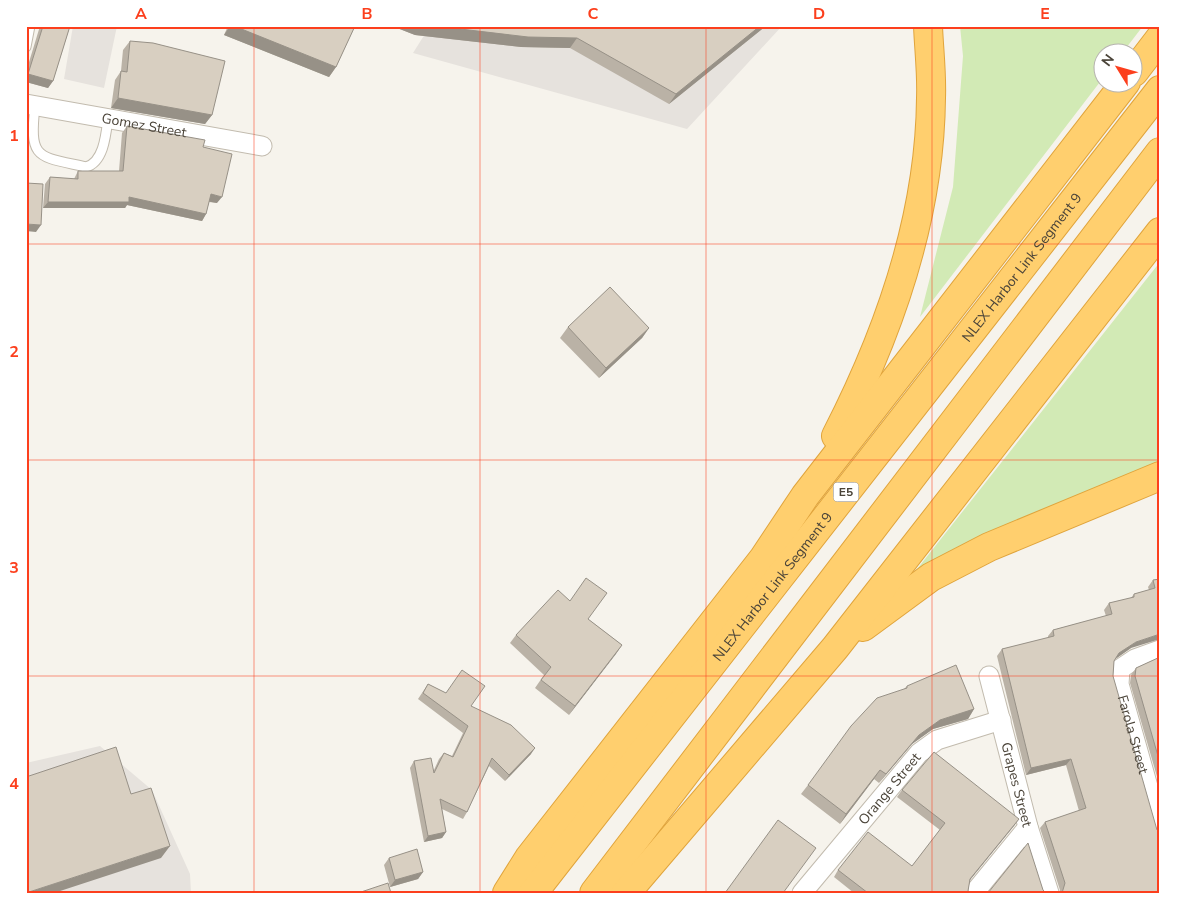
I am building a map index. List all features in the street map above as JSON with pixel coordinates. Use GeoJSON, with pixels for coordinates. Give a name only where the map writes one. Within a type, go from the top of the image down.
{"type":"FeatureCollection","features":[{"type":"Feature","properties":{"kind":"highway"},"geometry":{"type":"LineString","coordinates":[[806,496],[855,400],[885,330],[913,232],[927,158],[931,99],[928,26]]}},
{"type":"Feature","properties":{"kind":"highway"},"geometry":{"type":"LineString","coordinates":[[1144,59],[1160,38]]}},
{"type":"Feature","properties":{"kind":"highway","name":"NLEX Harbor Link Segment 9"},"geometry":{"type":"LineString","coordinates":[[533,893],[1160,90]]}},
{"type":"Feature","properties":{"kind":"highway"},"geometry":{"type":"LineString","coordinates":[[507,893],[529,858],[763,559],[806,496],[1118,92]]}},
{"type":"Feature","properties":{"kind":"highway"},"geometry":{"type":"LineString","coordinates":[[594,893],[1160,152]]}},
{"type":"Feature","properties":{"kind":"highway"},"geometry":{"type":"LineString","coordinates":[[626,893],[835,648],[1160,232]]}},
{"type":"Feature","properties":{"kind":"highway"},"geometry":{"type":"LineString","coordinates":[[835,648],[939,572],[1037,525],[1160,476]]}},
{"type":"Feature","properties":{"kind":"street","name":"Gomez Street"},"geometry":{"type":"LineString","coordinates":[[31,105],[262,146]]}},
{"type":"Feature","properties":{"kind":"street","name":"Farola Street"},"geometry":{"type":"LineString","coordinates":[[1160,650],[1135,659],[1120,669],[1119,684],[1160,829]]}},
{"type":"Feature","properties":{"kind":"street","name":"Grapes Street"},"geometry":{"type":"LineString","coordinates":[[989,676],[1028,827],[1049,893]]}},
{"type":"Feature","properties":{"kind":"street","name":"Orange Street"},"geometry":{"type":"LineString","coordinates":[[802,893],[919,752],[937,740],[1001,720]]}},
{"type":"Feature","properties":{"kind":"street"},"geometry":{"type":"LineString","coordinates":[[974,893],[1028,827]]}},
{"type":"Feature","properties":{"kind":"lane"},"geometry":{"type":"LineString","coordinates":[[26,47],[30,26]]}},
{"type":"Feature","properties":{"kind":"lane"},"geometry":{"type":"LineString","coordinates":[[31,105],[35,149],[46,158],[86,167],[92,165],[100,155],[108,118]]}},
{"type":"Feature","properties":{"kind":"shaded area"},"geometry":{"type":"Polygon","coordinates":[[[73,26],[117,26],[104,88],[64,79],[73,26]]]}},
{"type":"Feature","properties":{"kind":"shaded area"},"geometry":{"type":"Polygon","coordinates":[[[430,26],[782,26],[687,129],[413,53],[430,26]]]}},
{"type":"Feature","properties":{"kind":"shaded area"},"geometry":{"type":"Polygon","coordinates":[[[100,746],[152,790],[190,874],[191,893],[26,893],[26,763],[100,746]]]}},
{"type":"Feature","properties":{"kind":"green space"},"geometry":{"type":"Polygon","coordinates":[[[960,26],[1143,26],[1131,42],[1094,42],[1094,90],[920,317],[953,187],[963,56],[960,26]]]}},
{"type":"Feature","properties":{"kind":"green space"},"geometry":{"type":"Polygon","coordinates":[[[1160,262],[1160,465],[910,578],[1160,262]]]}},
{"type":"Feature","properties":{"kind":"building"},"geometry":{"type":"Polygon","coordinates":[[[43,26],[70,26],[53,81],[28,74],[43,26]]]}},
{"type":"Feature","properties":{"kind":"building"},"geometry":{"type":"Polygon","coordinates":[[[234,26],[355,26],[336,67],[234,26]]]}},
{"type":"Feature","properties":{"kind":"building"},"geometry":{"type":"Polygon","coordinates":[[[435,26],[760,26],[676,94],[577,38],[528,37],[435,26]]]}},
{"type":"Feature","properties":{"kind":"building"},"geometry":{"type":"Polygon","coordinates":[[[130,41],[153,43],[225,61],[212,115],[118,98],[121,71],[127,72],[130,41]]]}},
{"type":"Feature","properties":{"kind":"building"},"geometry":{"type":"Polygon","coordinates":[[[127,126],[205,140],[203,147],[232,154],[222,197],[211,194],[206,214],[129,197],[129,202],[48,202],[50,177],[78,179],[78,171],[123,171],[127,126]]]}},
{"type":"Feature","properties":{"kind":"building"},"geometry":{"type":"Polygon","coordinates":[[[26,183],[43,184],[41,225],[26,224],[26,183]]]}},
{"type":"Feature","properties":{"kind":"building"},"geometry":{"type":"Polygon","coordinates":[[[610,287],[649,328],[606,368],[568,327],[610,287]]]}},
{"type":"Feature","properties":{"kind":"building"},"geometry":{"type":"Polygon","coordinates":[[[586,578],[607,593],[588,619],[622,645],[575,706],[541,680],[551,667],[516,635],[558,590],[570,601],[586,578]]]}},
{"type":"Feature","properties":{"kind":"building"},"geometry":{"type":"Polygon","coordinates":[[[1160,579],[1160,634],[1136,642],[1119,653],[1114,661],[1113,676],[1157,830],[1160,831],[1160,893],[1062,893],[1065,883],[1045,822],[1086,808],[1071,759],[1031,768],[1002,649],[1054,636],[1053,630],[1112,614],[1109,603],[1134,597],[1134,594],[1155,588],[1153,580],[1160,579]]]}},
{"type":"Feature","properties":{"kind":"building"},"geometry":{"type":"Polygon","coordinates":[[[1160,657],[1160,763],[1135,676],[1136,668],[1160,657]]]}},
{"type":"Feature","properties":{"kind":"building"},"geometry":{"type":"Polygon","coordinates":[[[956,665],[974,709],[940,720],[919,735],[886,774],[880,770],[846,814],[808,785],[851,726],[877,698],[907,688],[907,686],[956,665]]]}},
{"type":"Feature","properties":{"kind":"building"},"geometry":{"type":"Polygon","coordinates":[[[462,670],[485,686],[471,706],[511,725],[535,748],[509,775],[492,758],[467,812],[440,799],[446,832],[428,836],[414,761],[431,758],[434,773],[444,753],[453,757],[468,726],[423,693],[428,684],[446,693],[462,670]]]}},
{"type":"Feature","properties":{"kind":"building"},"geometry":{"type":"Polygon","coordinates":[[[116,747],[131,794],[151,788],[170,846],[26,893],[26,777],[116,747]]]}},
{"type":"Feature","properties":{"kind":"building"},"geometry":{"type":"Polygon","coordinates":[[[934,752],[1019,819],[970,879],[968,891],[971,893],[868,893],[838,870],[868,832],[912,866],[945,823],[902,790],[934,752]]]}},
{"type":"Feature","properties":{"kind":"building"},"geometry":{"type":"Polygon","coordinates":[[[778,820],[816,848],[783,893],[725,893],[778,820]]]}},
{"type":"Feature","properties":{"kind":"building"},"geometry":{"type":"Polygon","coordinates":[[[1028,843],[1043,890],[1046,893],[988,893],[1028,843]]]}},
{"type":"Feature","properties":{"kind":"building"},"geometry":{"type":"Polygon","coordinates":[[[417,849],[423,872],[395,880],[389,858],[417,849]]]}},
{"type":"Feature","properties":{"kind":"building"},"geometry":{"type":"Polygon","coordinates":[[[388,883],[391,893],[358,893],[388,883]]]}}]}
